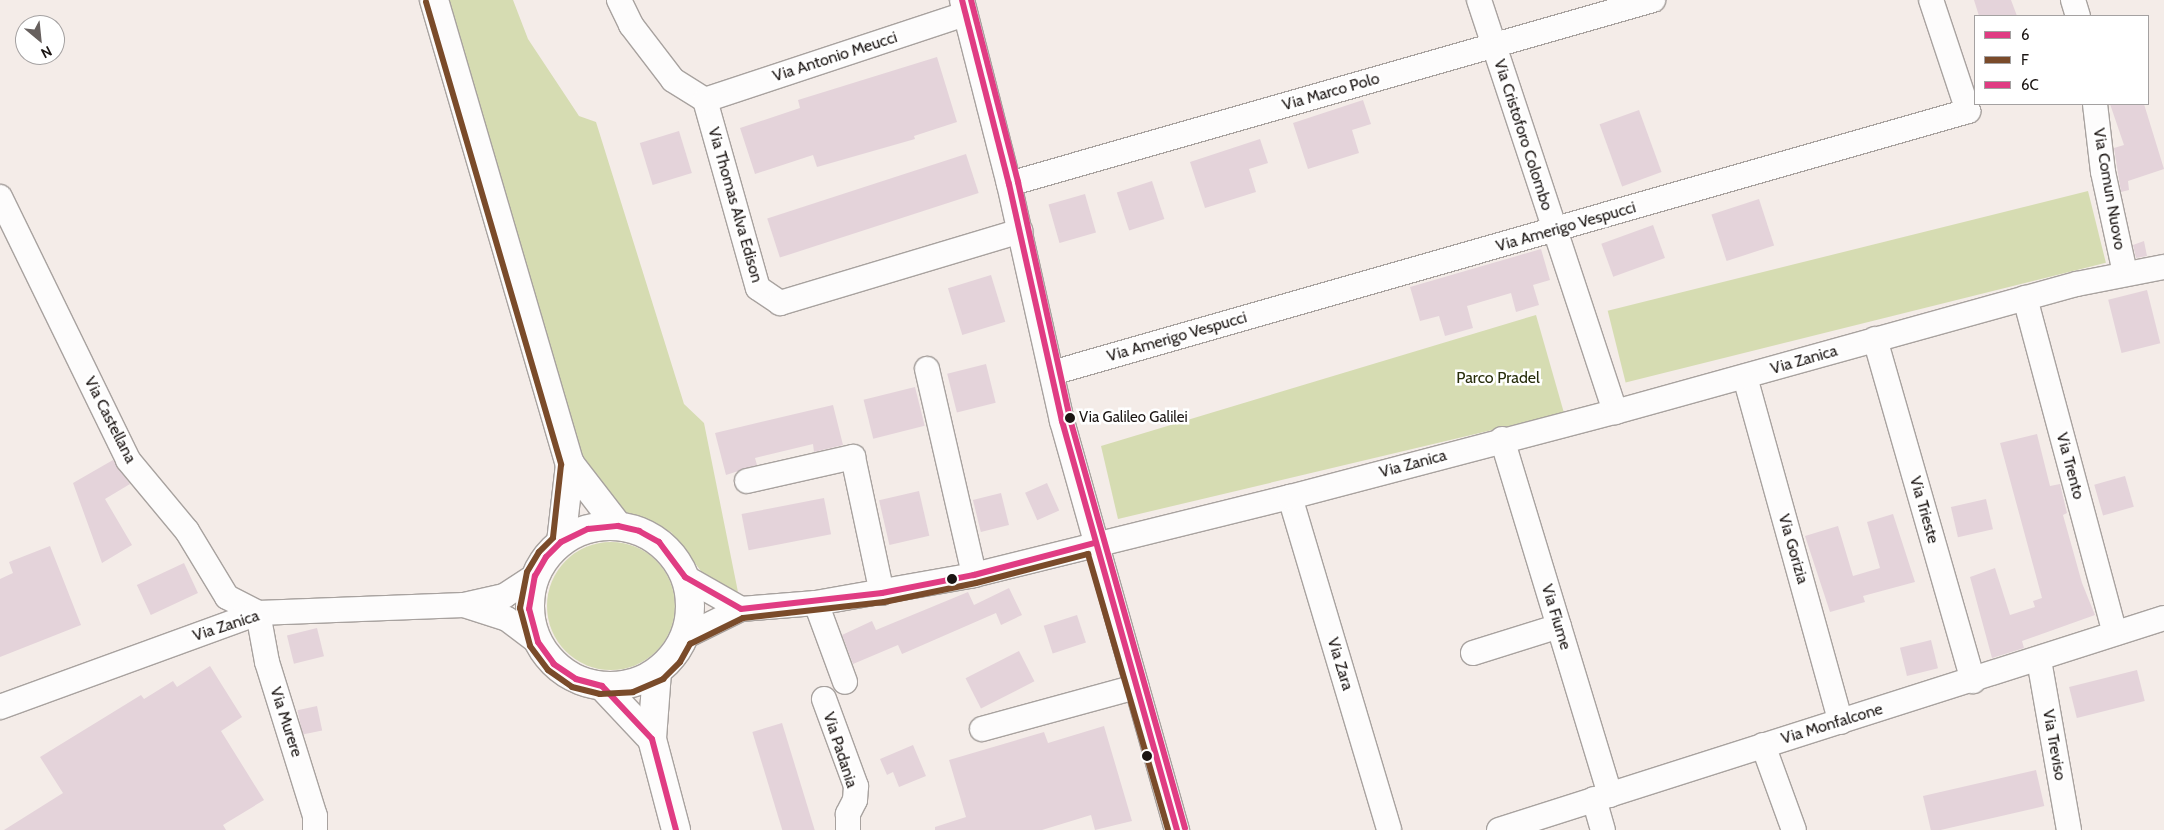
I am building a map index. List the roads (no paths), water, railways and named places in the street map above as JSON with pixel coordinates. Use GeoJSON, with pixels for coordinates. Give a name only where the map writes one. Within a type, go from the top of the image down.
{"type":"FeatureCollection","features":[{"type":"Feature","properties":{"kind":"main road"},"geometry":{"type":"LineString","coordinates":[[434,0],[570,464],[618,526]]}},
{"type":"Feature","properties":{"kind":"main road"},"geometry":{"type":"LineString","coordinates":[[561,542],[570,464]]}},
{"type":"Feature","properties":{"kind":"main road"},"geometry":{"type":"LineString","coordinates":[[618,526],[639,531],[659,542],[674,558],[685,577],[690,607],[684,637],[673,656],[657,672],[631,684],[602,686],[576,679],[554,664],[538,642],[529,609],[536,576],[546,557],[561,542],[588,529],[618,526]]}},
{"type":"Feature","properties":{"kind":"main road"},"geometry":{"type":"LineString","coordinates":[[657,672],[652,739],[676,830]]}},
{"type":"Feature","properties":{"kind":"main road"},"geometry":{"type":"LineString","coordinates":[[602,686],[652,739]]}},
{"type":"Feature","properties":{"kind":"street"},"geometry":{"type":"LineString","coordinates":[[619,0],[631,25],[673,80],[705,100]]}},
{"type":"Feature","properties":{"kind":"street","name":"Via Cristoforo Colombo"},"geometry":{"type":"LineString","coordinates":[[1479,0],[1615,412]]}},
{"type":"Feature","properties":{"kind":"street","name":"Via Marco Polo"},"geometry":{"type":"LineString","coordinates":[[1009,184],[1653,0]]}},
{"type":"Feature","properties":{"kind":"street","name":"Via Amerigo Vespucci"},"geometry":{"type":"LineString","coordinates":[[1052,373],[1968,111],[1931,0]]}},
{"type":"Feature","properties":{"kind":"street"},"geometry":{"type":"LineString","coordinates":[[2073,0],[2078,15]]}},
{"type":"Feature","properties":{"kind":"street"},"geometry":{"type":"LineString","coordinates":[[964,7],[1009,184],[1052,373],[1094,543],[1177,830]]}},
{"type":"Feature","properties":{"kind":"street","name":"Via Antonio Meucci"},"geometry":{"type":"LineString","coordinates":[[705,100],[964,7]]}},
{"type":"Feature","properties":{"kind":"street","name":"Via Thomas Alva Edison"},"geometry":{"type":"LineString","coordinates":[[705,100],[758,288],[780,303],[1020,231]]}},
{"type":"Feature","properties":{"kind":"street","name":"Via Comun Nuovo"},"geometry":{"type":"LineString","coordinates":[[2095,105],[2103,172],[2125,273]]}},
{"type":"Feature","properties":{"kind":"street","name":"Via Castellana"},"geometry":{"type":"LineString","coordinates":[[0,197],[128,460],[188,531],[227,597],[258,613]]}},
{"type":"Feature","properties":{"kind":"street","name":"Via Zanica"},"geometry":{"type":"LineString","coordinates":[[684,637],[741,609],[816,603],[882,593],[974,575],[1094,543],[1290,497],[1502,439],[1615,412],[2077,284],[2125,273],[2164,267]]}},
{"type":"Feature","properties":{"kind":"street","name":"Via Trento"},"geometry":{"type":"LineString","coordinates":[[2025,298],[2115,633]]}},
{"type":"Feature","properties":{"kind":"street","name":"Via Trieste"},"geometry":{"type":"LineString","coordinates":[[1875,339],[1973,681]]}},
{"type":"Feature","properties":{"kind":"street"},"geometry":{"type":"LineString","coordinates":[[927,369],[974,575]]}},
{"type":"Feature","properties":{"kind":"street","name":"Via Gorizia"},"geometry":{"type":"LineString","coordinates":[[1745,377],[1841,722]]}},
{"type":"Feature","properties":{"kind":"street","name":"Via Fiume"},"geometry":{"type":"LineString","coordinates":[[1502,439],[1559,626],[1602,797]]}},
{"type":"Feature","properties":{"kind":"street"},"geometry":{"type":"LineString","coordinates":[[747,481],[854,457],[882,593]]}},
{"type":"Feature","properties":{"kind":"street","name":"Via Zara"},"geometry":{"type":"LineString","coordinates":[[1290,497],[1390,830]]}},
{"type":"Feature","properties":{"kind":"street","name":"Via Zanica"},"geometry":{"type":"LineString","coordinates":[[0,707],[258,613],[464,605],[504,596],[536,576]]}},
{"type":"Feature","properties":{"kind":"street"},"geometry":{"type":"LineString","coordinates":[[685,577],[741,609]]}},
{"type":"Feature","properties":{"kind":"street"},"geometry":{"type":"LineString","coordinates":[[816,603],[845,682]]}},
{"type":"Feature","properties":{"kind":"street","name":"Via Zanica"},"geometry":{"type":"LineString","coordinates":[[464,605],[507,619],[538,642]]}},
{"type":"Feature","properties":{"kind":"street","name":"Via Murere"},"geometry":{"type":"LineString","coordinates":[[258,613],[267,662],[315,816],[315,830]]}},
{"type":"Feature","properties":{"kind":"street","name":"Via Monfalcone"},"geometry":{"type":"LineString","coordinates":[[1500,830],[2039,660],[2164,618]]}},
{"type":"Feature","properties":{"kind":"street"},"geometry":{"type":"LineString","coordinates":[[1473,653],[1559,626]]}},
{"type":"Feature","properties":{"kind":"street","name":"Via Treviso"},"geometry":{"type":"LineString","coordinates":[[2039,660],[2069,830]]}},
{"type":"Feature","properties":{"kind":"street"},"geometry":{"type":"LineString","coordinates":[[982,729],[1136,687]]}},
{"type":"Feature","properties":{"kind":"street","name":"Via Padania"},"geometry":{"type":"LineString","coordinates":[[824,699],[856,786],[855,800],[848,814],[848,830]]}},
{"type":"Feature","properties":{"kind":"street"},"geometry":{"type":"LineString","coordinates":[[1763,746],[1794,830]]}},
{"type":"Feature","properties":{"kind":"street"},"geometry":{"type":"LineString","coordinates":[[1602,797],[1603,830]]}},
{"type":"Feature","properties":{"kind":"place","name":"Via Galileo Galilei"},"geometry":{"type":"Point","coordinates":[1070,418]}},
{"type":"Feature","properties":{"kind":"park label","name":"Parco Pradel"},"geometry":{"type":"Point","coordinates":[1498,378]}}]}
